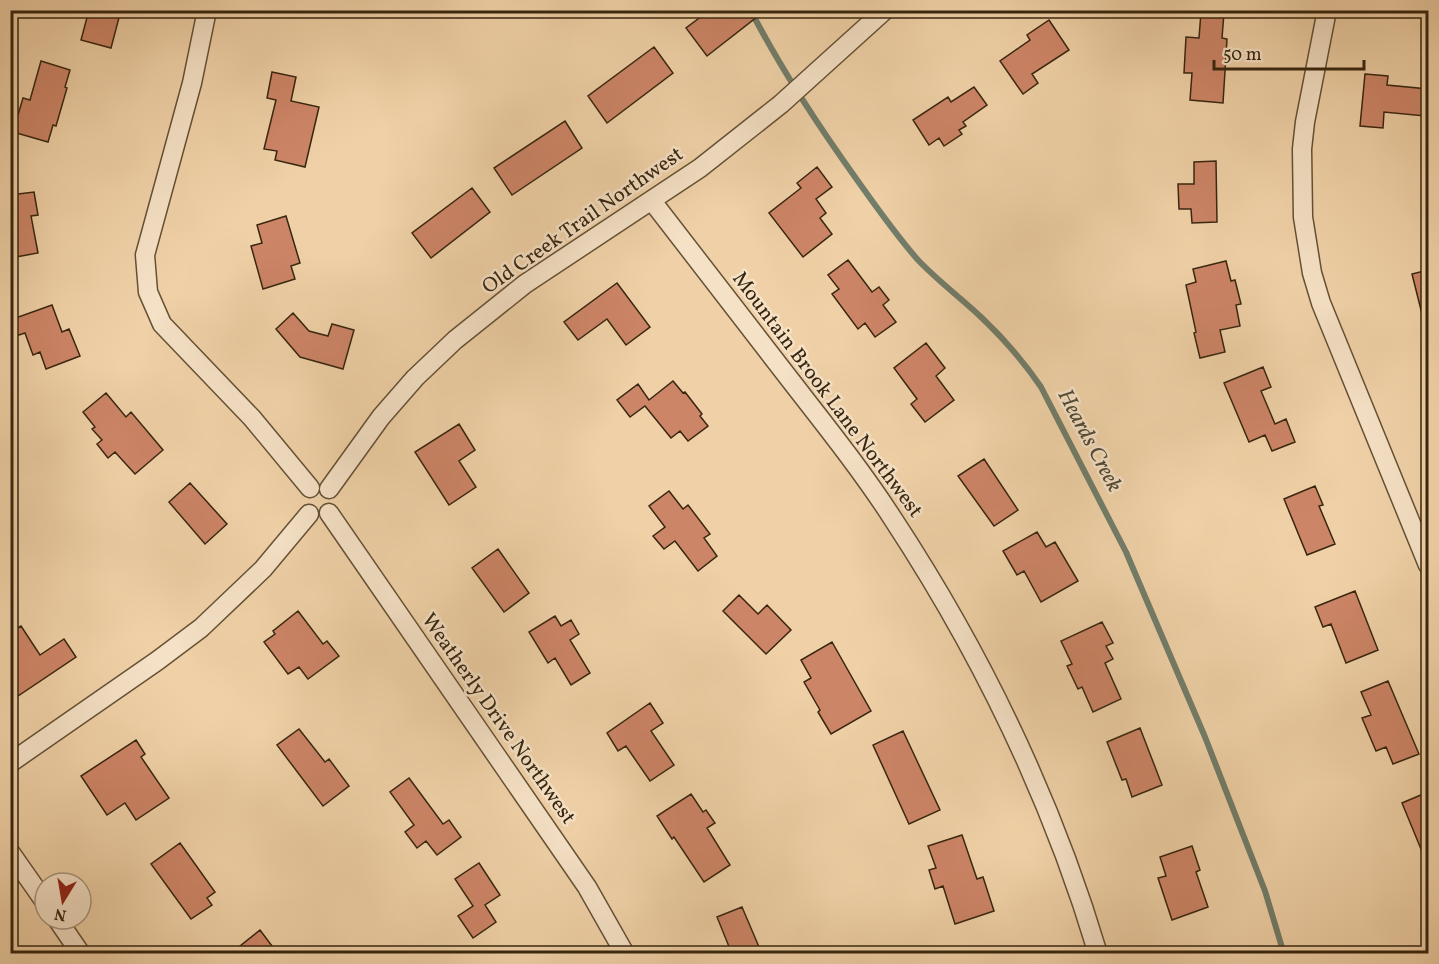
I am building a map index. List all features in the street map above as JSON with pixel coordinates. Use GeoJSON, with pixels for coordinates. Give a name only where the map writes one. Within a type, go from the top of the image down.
{"type":"FeatureCollection","features":[{"type":"Feature","properties":{"kind":"street"},"geometry":{"type":"LineString","coordinates":[[207,10],[192,83],[145,255],[148,292],[162,324],[252,418],[310,488]]}},
{"type":"Feature","properties":{"kind":"street","name":"Old Creek Trail Northwest"},"geometry":{"type":"LineString","coordinates":[[329,489],[381,417],[415,378],[454,340],[525,284],[700,168],[781,104],[885,10]]}},
{"type":"Feature","properties":{"kind":"street"},"geometry":{"type":"LineString","coordinates":[[1326,10],[1302,149],[1303,217],[1312,273],[1321,303],[1428,565]]}},
{"type":"Feature","properties":{"kind":"street","name":"Mountain Brook Lane Northwest"},"geometry":{"type":"LineString","coordinates":[[652,201],[837,440],[892,518],[964,637],[1028,764],[1083,904],[1098,954]]}},
{"type":"Feature","properties":{"kind":"street"},"geometry":{"type":"LineString","coordinates":[[320,485],[329,489],[335,498],[333,508],[329,513],[318,517],[309,514],[303,502],[310,488],[320,485]]}},
{"type":"Feature","properties":{"kind":"street","name":"Weatherly Drive Northwest"},"geometry":{"type":"LineString","coordinates":[[329,513],[587,887],[625,954]]}},
{"type":"Feature","properties":{"kind":"street"},"geometry":{"type":"LineString","coordinates":[[10,764],[201,628],[263,569],[309,514]]}},
{"type":"Feature","properties":{"kind":"street"},"geometry":{"type":"LineString","coordinates":[[10,852],[33,885]]}},
{"type":"Feature","properties":{"kind":"street"},"geometry":{"type":"LineString","coordinates":[[65,931],[81,954]]}},
{"type":"Feature","properties":{"kind":"building"},"geometry":{"type":"Polygon","coordinates":[[[89,10],[121,10],[111,48],[81,40],[89,10]]]}},
{"type":"Feature","properties":{"kind":"building"},"geometry":{"type":"Polygon","coordinates":[[[710,10],[766,10],[707,56],[686,28],[710,10]]]}},
{"type":"Feature","properties":{"kind":"building"},"geometry":{"type":"Polygon","coordinates":[[[1201,12],[1224,13],[1222,38],[1227,39],[1223,103],[1190,100],[1192,73],[1184,73],[1186,37],[1199,38],[1201,12]]]}},
{"type":"Feature","properties":{"kind":"building"},"geometry":{"type":"Polygon","coordinates":[[[1049,20],[1069,50],[1032,74],[1038,83],[1023,94],[1000,61],[1030,40],[1027,35],[1049,20]]]}},
{"type":"Feature","properties":{"kind":"building"},"geometry":{"type":"Polygon","coordinates":[[[654,47],[673,73],[607,123],[588,96],[654,47]]]}},
{"type":"Feature","properties":{"kind":"building"},"geometry":{"type":"Polygon","coordinates":[[[41,61],[70,70],[56,126],[53,125],[48,142],[13,132],[23,98],[30,100],[41,61]]]}},
{"type":"Feature","properties":{"kind":"building"},"geometry":{"type":"Polygon","coordinates":[[[272,72],[296,77],[291,101],[319,107],[305,167],[275,160],[277,151],[264,149],[276,100],[267,98],[272,72]]]}},
{"type":"Feature","properties":{"kind":"building"},"geometry":{"type":"Polygon","coordinates":[[[1365,74],[1388,76],[1387,85],[1428,89],[1425,116],[1384,112],[1383,128],[1360,126],[1365,74]]]}},
{"type":"Feature","properties":{"kind":"building"},"geometry":{"type":"Polygon","coordinates":[[[974,87],[987,105],[963,122],[966,126],[959,130],[962,134],[944,146],[939,138],[929,145],[913,120],[948,97],[951,102],[974,87]]]}},
{"type":"Feature","properties":{"kind":"building"},"geometry":{"type":"Polygon","coordinates":[[[565,121],[582,148],[512,195],[494,168],[565,121]]]}},
{"type":"Feature","properties":{"kind":"building"},"geometry":{"type":"Polygon","coordinates":[[[1216,161],[1217,222],[1192,223],[1191,209],[1179,209],[1178,184],[1194,184],[1194,162],[1216,161]]]}},
{"type":"Feature","properties":{"kind":"building"},"geometry":{"type":"Polygon","coordinates":[[[817,167],[832,187],[816,199],[826,213],[820,218],[832,234],[803,257],[769,213],[801,188],[797,183],[817,167]]]}},
{"type":"Feature","properties":{"kind":"building"},"geometry":{"type":"Polygon","coordinates":[[[472,188],[490,212],[431,258],[412,233],[472,188]]]}},
{"type":"Feature","properties":{"kind":"building"},"geometry":{"type":"Polygon","coordinates":[[[34,192],[38,215],[31,216],[38,253],[10,258],[10,195],[34,192]]]}},
{"type":"Feature","properties":{"kind":"building"},"geometry":{"type":"Polygon","coordinates":[[[286,216],[300,263],[291,266],[295,279],[263,289],[251,246],[262,243],[257,225],[286,216]]]}},
{"type":"Feature","properties":{"kind":"building"},"geometry":{"type":"Polygon","coordinates":[[[848,260],[872,292],[879,287],[889,300],[883,305],[896,322],[875,337],[865,323],[858,329],[832,294],[839,289],[828,275],[848,260]]]}},
{"type":"Feature","properties":{"kind":"building"},"geometry":{"type":"Polygon","coordinates":[[[1226,261],[1231,281],[1235,280],[1241,304],[1236,305],[1240,326],[1220,330],[1225,352],[1200,358],[1186,285],[1196,282],[1193,269],[1226,261]]]}},
{"type":"Feature","properties":{"kind":"building"},"geometry":{"type":"Polygon","coordinates":[[[1428,270],[1428,318],[1423,318],[1412,274],[1428,270]]]}},
{"type":"Feature","properties":{"kind":"building"},"geometry":{"type":"Polygon","coordinates":[[[617,283],[650,327],[626,345],[607,319],[578,340],[564,322],[617,283]]]}},
{"type":"Feature","properties":{"kind":"building"},"geometry":{"type":"Polygon","coordinates":[[[52,305],[62,332],[69,329],[80,356],[46,369],[40,352],[33,355],[25,333],[10,338],[10,320],[52,305]]]}},
{"type":"Feature","properties":{"kind":"building"},"geometry":{"type":"Polygon","coordinates":[[[293,313],[309,331],[328,336],[332,324],[354,330],[343,369],[300,357],[276,329],[293,313]]]}},
{"type":"Feature","properties":{"kind":"building"},"geometry":{"type":"Polygon","coordinates":[[[926,343],[945,368],[936,376],[954,400],[925,422],[911,404],[917,399],[894,368],[926,343]]]}},
{"type":"Feature","properties":{"kind":"building"},"geometry":{"type":"Polygon","coordinates":[[[1263,367],[1271,387],[1261,391],[1275,424],[1286,419],[1295,442],[1272,451],[1265,435],[1249,442],[1224,383],[1263,367]]]}},
{"type":"Feature","properties":{"kind":"building"},"geometry":{"type":"Polygon","coordinates":[[[673,381],[683,393],[685,392],[708,426],[688,441],[680,431],[671,438],[645,406],[630,417],[617,400],[638,384],[649,400],[673,381]]]}},
{"type":"Feature","properties":{"kind":"building"},"geometry":{"type":"Polygon","coordinates":[[[106,393],[126,417],[131,412],[163,450],[135,474],[115,452],[108,458],[97,444],[102,440],[92,429],[95,427],[83,412],[106,393]]]}},
{"type":"Feature","properties":{"kind":"building"},"geometry":{"type":"Polygon","coordinates":[[[459,424],[475,450],[459,461],[476,487],[449,505],[415,452],[459,424]]]}},
{"type":"Feature","properties":{"kind":"building"},"geometry":{"type":"Polygon","coordinates":[[[984,459],[1018,510],[994,526],[958,476],[984,459]]]}},
{"type":"Feature","properties":{"kind":"building"},"geometry":{"type":"Polygon","coordinates":[[[190,483],[227,524],[205,544],[169,502],[190,483]]]}},
{"type":"Feature","properties":{"kind":"building"},"geometry":{"type":"Polygon","coordinates":[[[1315,486],[1323,505],[1319,506],[1335,544],[1307,555],[1284,499],[1315,486]]]}},
{"type":"Feature","properties":{"kind":"building"},"geometry":{"type":"Polygon","coordinates":[[[669,491],[683,509],[688,505],[710,534],[704,538],[717,556],[698,571],[675,541],[664,549],[653,536],[665,527],[649,506],[669,491]]]}},
{"type":"Feature","properties":{"kind":"building"},"geometry":{"type":"Polygon","coordinates":[[[1037,532],[1046,547],[1055,542],[1078,581],[1041,602],[1024,571],[1017,575],[1003,551],[1037,532]]]}},
{"type":"Feature","properties":{"kind":"building"},"geometry":{"type":"Polygon","coordinates":[[[498,549],[529,593],[504,612],[472,568],[498,549]]]}},
{"type":"Feature","properties":{"kind":"building"},"geometry":{"type":"Polygon","coordinates":[[[1355,591],[1378,650],[1346,663],[1331,624],[1323,627],[1315,607],[1355,591]]]}},
{"type":"Feature","properties":{"kind":"building"},"geometry":{"type":"Polygon","coordinates":[[[739,595],[758,614],[767,605],[791,630],[766,654],[723,611],[739,595]]]}},
{"type":"Feature","properties":{"kind":"building"},"geometry":{"type":"Polygon","coordinates":[[[298,611],[323,644],[327,641],[339,656],[308,679],[299,667],[288,674],[264,642],[275,634],[273,631],[298,611]]]}},
{"type":"Feature","properties":{"kind":"building"},"geometry":{"type":"Polygon","coordinates":[[[555,616],[561,626],[571,620],[579,634],[570,640],[590,673],[571,685],[555,658],[548,663],[529,632],[555,616]]]}},
{"type":"Feature","properties":{"kind":"building"},"geometry":{"type":"Polygon","coordinates":[[[1102,622],[1113,643],[1106,646],[1113,659],[1105,663],[1121,699],[1093,712],[1082,687],[1078,689],[1067,666],[1072,664],[1061,641],[1102,622]]]}},
{"type":"Feature","properties":{"kind":"building"},"geometry":{"type":"Polygon","coordinates":[[[21,626],[40,655],[64,639],[76,657],[18,696],[10,685],[10,632],[21,626]]]}},
{"type":"Feature","properties":{"kind":"building"},"geometry":{"type":"Polygon","coordinates":[[[832,642],[871,711],[831,734],[804,682],[811,678],[801,660],[832,642]]]}},
{"type":"Feature","properties":{"kind":"building"},"geometry":{"type":"Polygon","coordinates":[[[1388,681],[1419,754],[1393,764],[1386,747],[1376,751],[1362,718],[1371,715],[1361,692],[1388,681]]]}},
{"type":"Feature","properties":{"kind":"building"},"geometry":{"type":"Polygon","coordinates":[[[650,703],[663,723],[651,731],[674,765],[650,781],[626,746],[618,751],[607,733],[650,703]]]}},
{"type":"Feature","properties":{"kind":"building"},"geometry":{"type":"Polygon","coordinates":[[[1140,728],[1162,785],[1132,797],[1126,779],[1122,780],[1107,742],[1140,728]]]}},
{"type":"Feature","properties":{"kind":"building"},"geometry":{"type":"Polygon","coordinates":[[[299,729],[325,762],[329,759],[349,786],[323,806],[277,745],[299,729]]]}},
{"type":"Feature","properties":{"kind":"building"},"geometry":{"type":"Polygon","coordinates":[[[903,731],[940,810],[909,824],[873,745],[903,731]]]}},
{"type":"Feature","properties":{"kind":"building"},"geometry":{"type":"Polygon","coordinates":[[[136,740],[145,754],[141,757],[169,798],[136,820],[125,803],[107,815],[81,776],[136,740]]]}},
{"type":"Feature","properties":{"kind":"building"},"geometry":{"type":"Polygon","coordinates":[[[409,778],[443,824],[449,820],[461,837],[437,855],[426,841],[417,848],[405,832],[414,825],[390,792],[409,778]]]}},
{"type":"Feature","properties":{"kind":"building"},"geometry":{"type":"Polygon","coordinates":[[[1428,792],[1428,866],[1402,803],[1428,792]]]}},
{"type":"Feature","properties":{"kind":"building"},"geometry":{"type":"Polygon","coordinates":[[[691,794],[703,812],[706,810],[715,823],[707,828],[730,865],[704,882],[657,816],[691,794]]]}},
{"type":"Feature","properties":{"kind":"building"},"geometry":{"type":"Polygon","coordinates":[[[962,835],[977,879],[983,877],[994,911],[955,924],[943,886],[935,889],[929,870],[936,868],[928,846],[962,835]]]}},
{"type":"Feature","properties":{"kind":"building"},"geometry":{"type":"Polygon","coordinates":[[[180,843],[215,892],[207,898],[212,905],[191,919],[151,864],[180,843]]]}},
{"type":"Feature","properties":{"kind":"building"},"geometry":{"type":"Polygon","coordinates":[[[1192,846],[1200,870],[1196,872],[1208,907],[1172,920],[1158,878],[1166,876],[1160,857],[1192,846]]]}},
{"type":"Feature","properties":{"kind":"building"},"geometry":{"type":"Polygon","coordinates":[[[479,863],[500,895],[485,905],[496,922],[473,938],[458,916],[473,906],[455,879],[479,863]]]}},
{"type":"Feature","properties":{"kind":"building"},"geometry":{"type":"Polygon","coordinates":[[[742,907],[762,954],[732,954],[717,917],[742,907]]]}},
{"type":"Feature","properties":{"kind":"building"},"geometry":{"type":"Polygon","coordinates":[[[260,930],[278,954],[230,954],[260,930]]]}},
{"type":"Feature","properties":{"kind":"waterway","name":"Heards Creek"},"geometry":{"type":"LineString","coordinates":[[751,11],[813,116],[893,230],[926,268],[998,334],[1041,387],[1126,552],[1205,737],[1265,891],[1284,954]]}}]}
